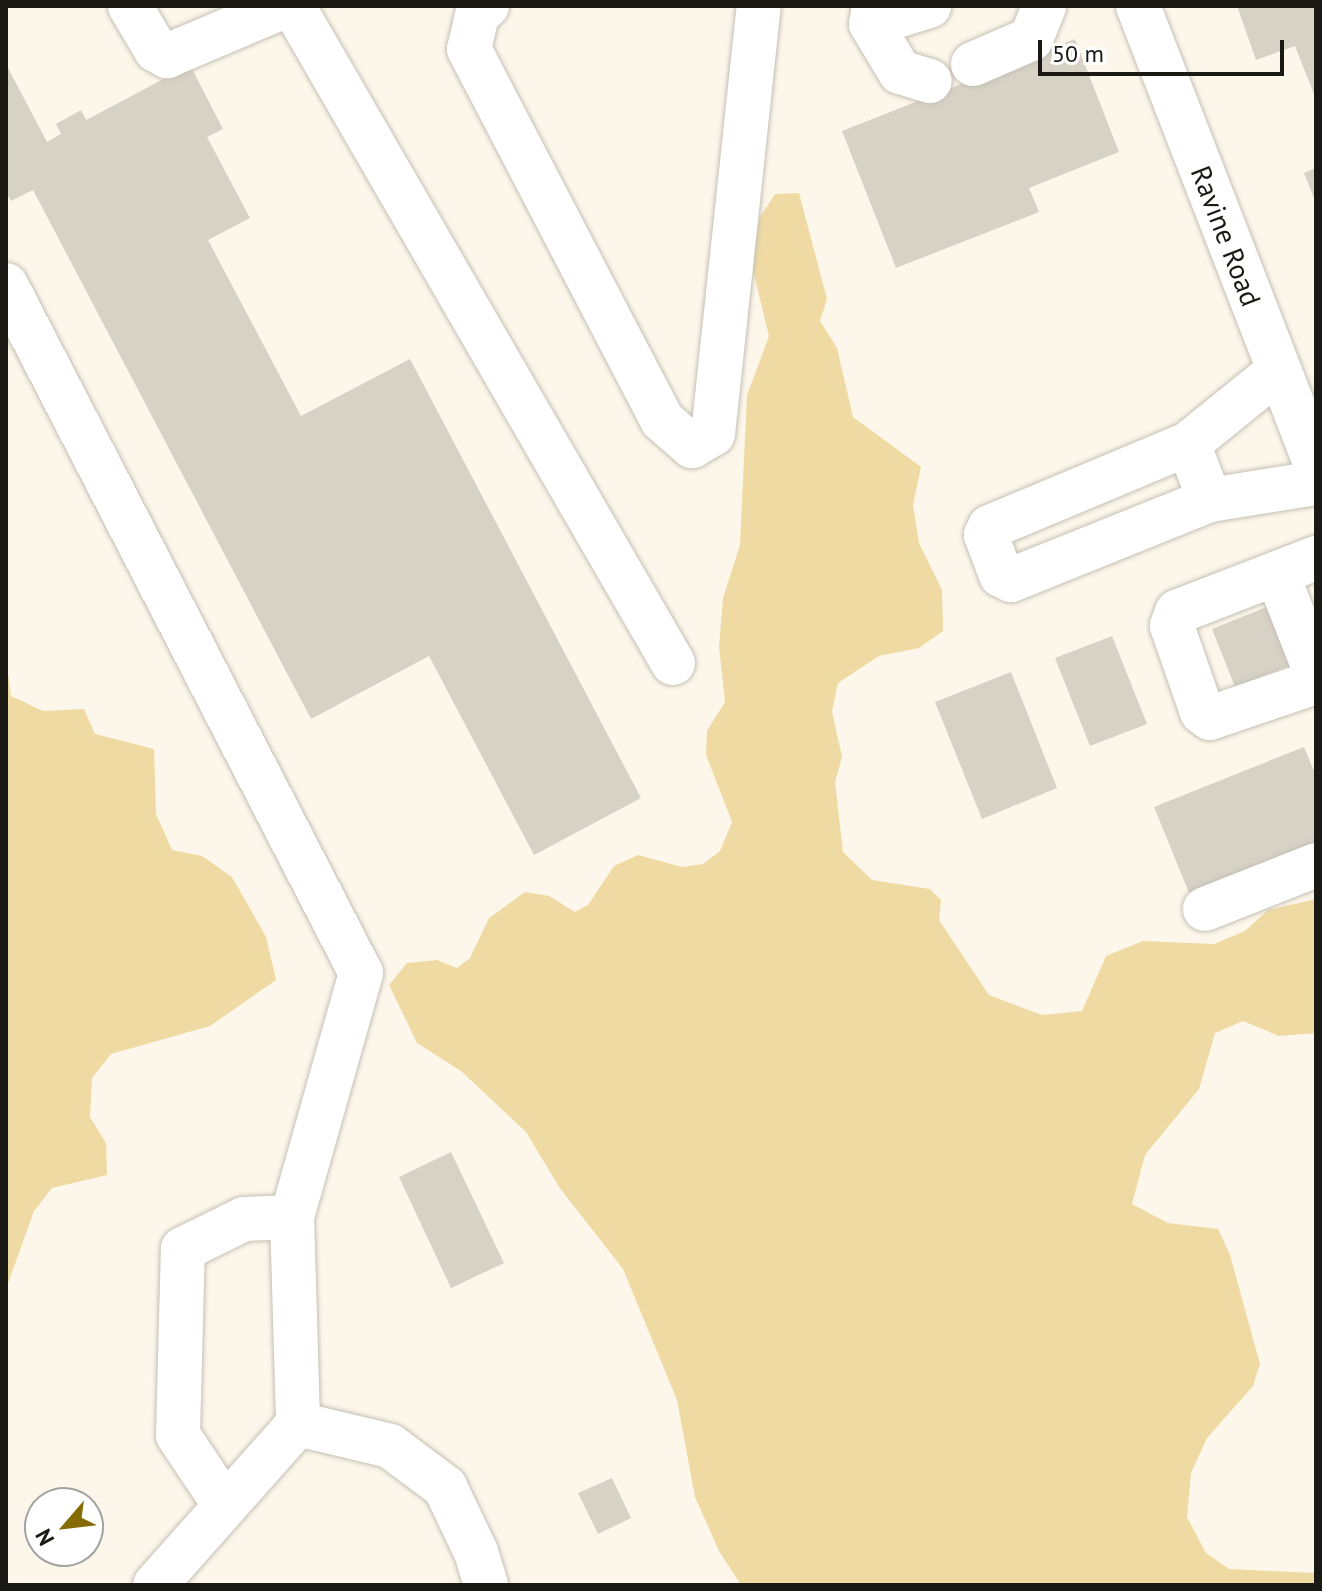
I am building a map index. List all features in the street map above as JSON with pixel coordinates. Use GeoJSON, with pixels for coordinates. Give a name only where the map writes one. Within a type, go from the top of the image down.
{"type":"FeatureCollection","features":[{"type":"Feature","properties":{"kind":"street"},"geometry":{"type":"LineString","coordinates":[[130,6],[156,50],[167,56],[285,6]]}},
{"type":"Feature","properties":{"kind":"street"},"geometry":{"type":"LineString","coordinates":[[293,6],[673,663]]}},
{"type":"Feature","properties":{"kind":"street"},"geometry":{"type":"LineString","coordinates":[[487,6],[477,15],[469,49],[662,420],[692,446],[713,434],[759,6]]}},
{"type":"Feature","properties":{"kind":"street"},"geometry":{"type":"LineString","coordinates":[[929,6],[873,15],[900,72],[930,81]]}},
{"type":"Feature","properties":{"kind":"street"},"geometry":{"type":"LineString","coordinates":[[973,64],[1031,39],[1044,6]]}},
{"type":"Feature","properties":{"kind":"street","name":"Ravine Road"},"geometry":{"type":"LineString","coordinates":[[1138,6],[1316,464]]}},
{"type":"Feature","properties":{"kind":"street"},"geometry":{"type":"LineString","coordinates":[[6,285],[361,973],[292,1217],[298,1424],[155,1585]]}},
{"type":"Feature","properties":{"kind":"street"},"geometry":{"type":"LineString","coordinates":[[1278,371],[1188,444],[990,527],[986,535],[1001,575],[1011,580],[1210,500],[1316,483]]}},
{"type":"Feature","properties":{"kind":"street"},"geometry":{"type":"LineString","coordinates":[[1188,444],[1210,500]]}},
{"type":"Feature","properties":{"kind":"street"},"geometry":{"type":"LineString","coordinates":[[1316,673],[1296,566],[1172,617],[1202,712],[1216,719],[1316,682]]}},
{"type":"Feature","properties":{"kind":"street"},"geometry":{"type":"LineString","coordinates":[[1205,909],[1316,865]]}},
{"type":"Feature","properties":{"kind":"street"},"geometry":{"type":"LineString","coordinates":[[224,1504],[178,1435],[183,1249],[244,1219],[292,1217]]}},
{"type":"Feature","properties":{"kind":"street"},"geometry":{"type":"LineString","coordinates":[[298,1424],[390,1446],[445,1487],[486,1585]]}},
{"type":"Feature","properties":{"kind":"shaded area"},"geometry":{"type":"Polygon","coordinates":[[[799,193],[827,299],[820,321],[837,348],[853,417],[921,467],[913,505],[919,543],[942,590],[943,631],[919,648],[879,656],[838,683],[832,712],[842,757],[835,782],[843,852],[872,880],[930,889],[941,900],[939,920],[989,995],[1042,1015],[1082,1011],[1106,956],[1143,941],[1214,944],[1245,931],[1268,910],[1316,899],[1316,1033],[1279,1036],[1243,1021],[1215,1033],[1199,1089],[1145,1155],[1132,1204],[1168,1223],[1218,1229],[1230,1255],[1260,1364],[1253,1386],[1207,1438],[1191,1473],[1187,1517],[1206,1553],[1229,1569],[1316,1573],[1316,1585],[741,1585],[719,1551],[695,1497],[677,1400],[623,1269],[559,1187],[526,1132],[461,1071],[417,1043],[389,985],[407,963],[437,960],[457,968],[470,958],[489,918],[525,892],[549,896],[575,912],[588,905],[614,866],[638,855],[682,867],[703,864],[720,851],[732,822],[706,755],[707,731],[725,702],[719,647],[723,598],[740,545],[747,395],[769,336],[750,258],[760,217],[775,194],[799,193]]]}},
{"type":"Feature","properties":{"kind":"shaded area"},"geometry":{"type":"Polygon","coordinates":[[[6,657],[11,696],[43,711],[84,709],[95,734],[154,749],[156,814],[172,850],[202,856],[232,877],[266,937],[276,980],[210,1026],[111,1054],[92,1078],[90,1117],[106,1143],[107,1175],[52,1188],[34,1211],[6,1289],[6,657]]]}},
{"type":"Feature","properties":{"kind":"building"},"geometry":{"type":"Polygon","coordinates":[[[1237,6],[1316,6],[1316,99],[1295,46],[1256,60],[1237,6]]]}},
{"type":"Feature","properties":{"kind":"building"},"geometry":{"type":"Polygon","coordinates":[[[1075,39],[1119,152],[1029,188],[1039,212],[896,268],[842,131],[1075,39]]]}},
{"type":"Feature","properties":{"kind":"building"},"geometry":{"type":"Polygon","coordinates":[[[6,64],[47,142],[61,134],[56,124],[81,110],[86,120],[190,65],[223,129],[207,137],[250,218],[208,240],[301,416],[410,359],[641,798],[534,855],[429,656],[311,719],[33,190],[11,201],[6,192],[6,64]]]}},
{"type":"Feature","properties":{"kind":"building"},"geometry":{"type":"Polygon","coordinates":[[[1316,168],[1316,203],[1304,173],[1316,168]]]}},
{"type":"Feature","properties":{"kind":"building"},"geometry":{"type":"Polygon","coordinates":[[[1269,606],[1293,664],[1235,687],[1212,629],[1269,606]]]}},
{"type":"Feature","properties":{"kind":"building"},"geometry":{"type":"Polygon","coordinates":[[[1112,636],[1147,724],[1090,746],[1055,658],[1112,636]]]}},
{"type":"Feature","properties":{"kind":"building"},"geometry":{"type":"Polygon","coordinates":[[[1011,672],[1057,788],[982,819],[935,702],[1011,672]]]}},
{"type":"Feature","properties":{"kind":"building"},"geometry":{"type":"Polygon","coordinates":[[[1304,747],[1316,776],[1316,844],[1190,895],[1154,807],[1304,747]]]}},
{"type":"Feature","properties":{"kind":"building"},"geometry":{"type":"Polygon","coordinates":[[[451,1152],[504,1263],[451,1288],[399,1177],[451,1152]]]}},
{"type":"Feature","properties":{"kind":"building"},"geometry":{"type":"Polygon","coordinates":[[[612,1478],[631,1518],[598,1534],[578,1493],[612,1478]]]}}]}
